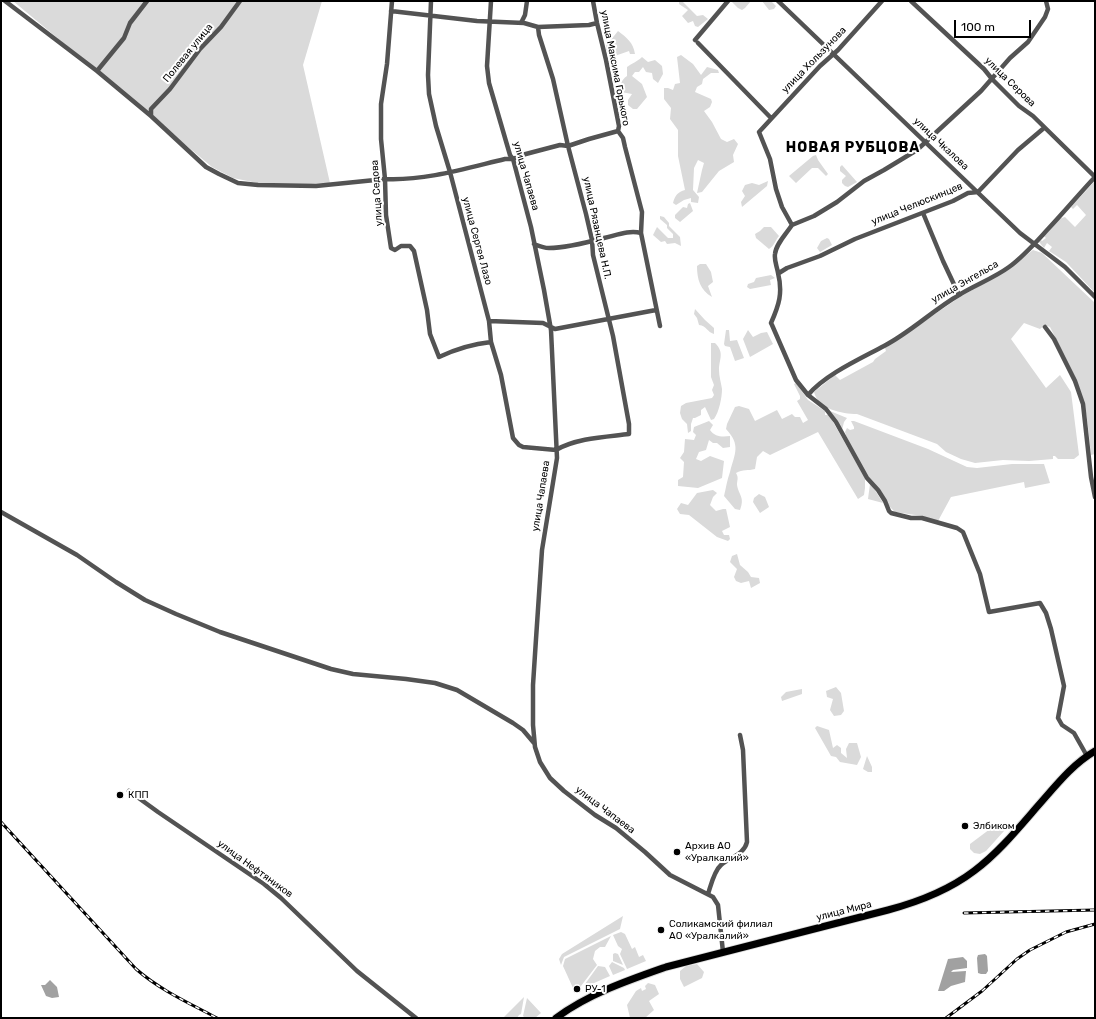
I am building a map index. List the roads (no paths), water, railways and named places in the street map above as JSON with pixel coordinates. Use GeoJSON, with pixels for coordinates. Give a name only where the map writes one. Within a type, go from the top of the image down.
{"type":"FeatureCollection","features":[{"type":"Feature","properties":{"kind":"highway","name":"улица Мира"},"geometry":{"type":"LineString","coordinates":[[556,1018],[587,999],[638,977],[666,967],[906,905],[951,886],[975,871],[993,855],[1061,780],[1087,756],[1095,751]]}},
{"type":"Feature","properties":{"kind":"street"},"geometry":{"type":"LineString","coordinates":[[5,1],[97,71],[151,116],[206,168],[238,183],[258,185],[316,186],[422,177],[505,159],[513,159],[522,155],[553,147],[568,146],[618,131]]}},
{"type":"Feature","properties":{"kind":"street"},"geometry":{"type":"LineString","coordinates":[[97,71],[124,38],[130,23],[147,1]]}},
{"type":"Feature","properties":{"kind":"street","name":"Полевая улица"},"geometry":{"type":"LineString","coordinates":[[151,116],[151,109],[170,89],[200,49],[221,27],[240,1]]}},
{"type":"Feature","properties":{"kind":"street","name":"улица Седова"},"geometry":{"type":"LineString","coordinates":[[392,1],[387,64],[381,104],[386,215],[391,248],[395,250],[402,246],[410,246],[414,251],[427,310],[430,334],[439,357],[456,349],[491,342]]}},
{"type":"Feature","properties":{"kind":"street","name":"улица Сергея Лазо"},"geometry":{"type":"LineString","coordinates":[[431,1],[428,75],[429,94],[436,126],[450,172],[489,321],[491,342],[501,375],[513,438],[524,447],[556,450]]}},
{"type":"Feature","properties":{"kind":"street","name":"улица Чапаева"},"geometry":{"type":"LineString","coordinates":[[491,1],[487,66],[489,83],[510,155],[513,159],[531,227],[550,327],[557,458],[542,550],[533,684],[532,725],[534,743],[540,762],[550,778],[595,815],[616,828],[670,875],[708,894],[716,900],[718,905],[723,952]]}},
{"type":"Feature","properties":{"kind":"street"},"geometry":{"type":"LineString","coordinates":[[521,23],[527,9],[527,1]]}},
{"type":"Feature","properties":{"kind":"street","name":"улица Максима Горького"},"geometry":{"type":"LineString","coordinates":[[593,1],[619,126],[618,131],[623,138],[632,176],[639,196],[642,212],[641,234],[660,326]]}},
{"type":"Feature","properties":{"kind":"street"},"geometry":{"type":"LineString","coordinates":[[728,1],[696,41],[771,118]]}},
{"type":"Feature","properties":{"kind":"street","name":"улица Чкалова"},"geometry":{"type":"LineString","coordinates":[[778,1],[1020,233],[1065,267],[1095,297]]}},
{"type":"Feature","properties":{"kind":"street","name":"улица Хользунова"},"geometry":{"type":"LineString","coordinates":[[792,225],[782,208],[776,189],[770,159],[759,132],[820,66],[834,54],[882,1]]}},
{"type":"Feature","properties":{"kind":"street","name":"улица Серова"},"geometry":{"type":"LineString","coordinates":[[911,1],[984,69],[1019,106],[1033,116],[1095,177]]}},
{"type":"Feature","properties":{"kind":"street"},"geometry":{"type":"LineString","coordinates":[[1047,3],[1045,17],[1028,42],[1010,58],[992,79],[917,150],[864,181],[837,202],[814,216],[792,225],[776,248],[775,262],[779,273],[781,295],[780,303],[771,323],[796,380],[808,395],[826,409],[836,422],[867,478],[878,490],[889,511],[911,518],[922,518],[957,528],[963,532],[980,574],[989,612],[1040,603],[1046,613],[1051,629],[1064,686],[1058,718],[1062,725],[1074,733],[1087,756]]}},
{"type":"Feature","properties":{"kind":"street"},"geometry":{"type":"LineString","coordinates":[[391,11],[478,21],[521,23],[538,27],[589,25],[597,23]]}},
{"type":"Feature","properties":{"kind":"street","name":"улица Рязанцева Н.П."},"geometry":{"type":"LineString","coordinates":[[538,27],[553,79],[592,240],[593,255],[613,336],[629,424],[629,434],[585,440],[562,446],[556,450]]}},
{"type":"Feature","properties":{"kind":"street","name":"улица Челюскинцев"},"geometry":{"type":"LineString","coordinates":[[779,273],[787,268],[820,256],[855,239],[953,201],[968,192],[978,192],[1018,150],[1044,128]]}},
{"type":"Feature","properties":{"kind":"street","name":"улица Энгельса"},"geometry":{"type":"LineString","coordinates":[[808,395],[822,382],[903,334],[959,294],[983,284],[1009,267],[1034,244],[1095,177]]}},
{"type":"Feature","properties":{"kind":"street"},"geometry":{"type":"LineString","coordinates":[[924,213],[943,261],[959,294]]}},
{"type":"Feature","properties":{"kind":"street"},"geometry":{"type":"LineString","coordinates":[[534,244],[548,248],[625,233],[634,232],[641,234]]}},
{"type":"Feature","properties":{"kind":"street"},"geometry":{"type":"LineString","coordinates":[[489,321],[543,323],[556,329],[656,310]]}},
{"type":"Feature","properties":{"kind":"street"},"geometry":{"type":"LineString","coordinates":[[1045,327],[1054,339],[1075,381],[1083,404],[1091,477],[1095,498]]}},
{"type":"Feature","properties":{"kind":"street"},"geometry":{"type":"LineString","coordinates":[[1,512],[77,555],[145,600],[176,614],[220,632],[331,669],[353,674],[428,682],[457,690],[523,730],[534,743]]}},
{"type":"Feature","properties":{"kind":"street"},"geometry":{"type":"LineString","coordinates":[[708,894],[720,865],[737,856],[746,847],[748,835],[742,767],[743,750],[740,736]]}},
{"type":"Feature","properties":{"kind":"street","name":"улица Нефтяников"},"geometry":{"type":"LineString","coordinates":[[129,791],[282,898],[357,971],[416,1018]]}},
{"type":"Feature","properties":{"kind":"railway"},"geometry":{"type":"LineString","coordinates":[[1,822],[136,969],[145,977],[165,990],[217,1018]]}},
{"type":"Feature","properties":{"kind":"railway"},"geometry":{"type":"LineString","coordinates":[[964,913],[1095,910]]}},
{"type":"Feature","properties":{"kind":"railway"},"geometry":{"type":"LineString","coordinates":[[946,1018],[982,991],[1017,959],[1030,950],[1066,932],[1095,924]]}},
{"type":"Feature","properties":{"kind":"place","name":"КПП"},"geometry":{"type":"Point","coordinates":[120,795]}},
{"type":"Feature","properties":{"kind":"place","name":"Элбиком"},"geometry":{"type":"Point","coordinates":[965,826]}},
{"type":"Feature","properties":{"kind":"place","name":"Архив АО «Уралкалий»"},"geometry":{"type":"Point","coordinates":[677,852]}},
{"type":"Feature","properties":{"kind":"place","name":"Соликамский филиал АО «Уралкалий»"},"geometry":{"type":"Point","coordinates":[661,930]}},
{"type":"Feature","properties":{"kind":"place","name":"РУ-1"},"geometry":{"type":"Point","coordinates":[577,989]}},
{"type":"Feature","properties":{"kind":"district","name":"НОВАЯ РУБЦОВА"},"geometry":{"type":"Point","coordinates":[853,148]}}]}
